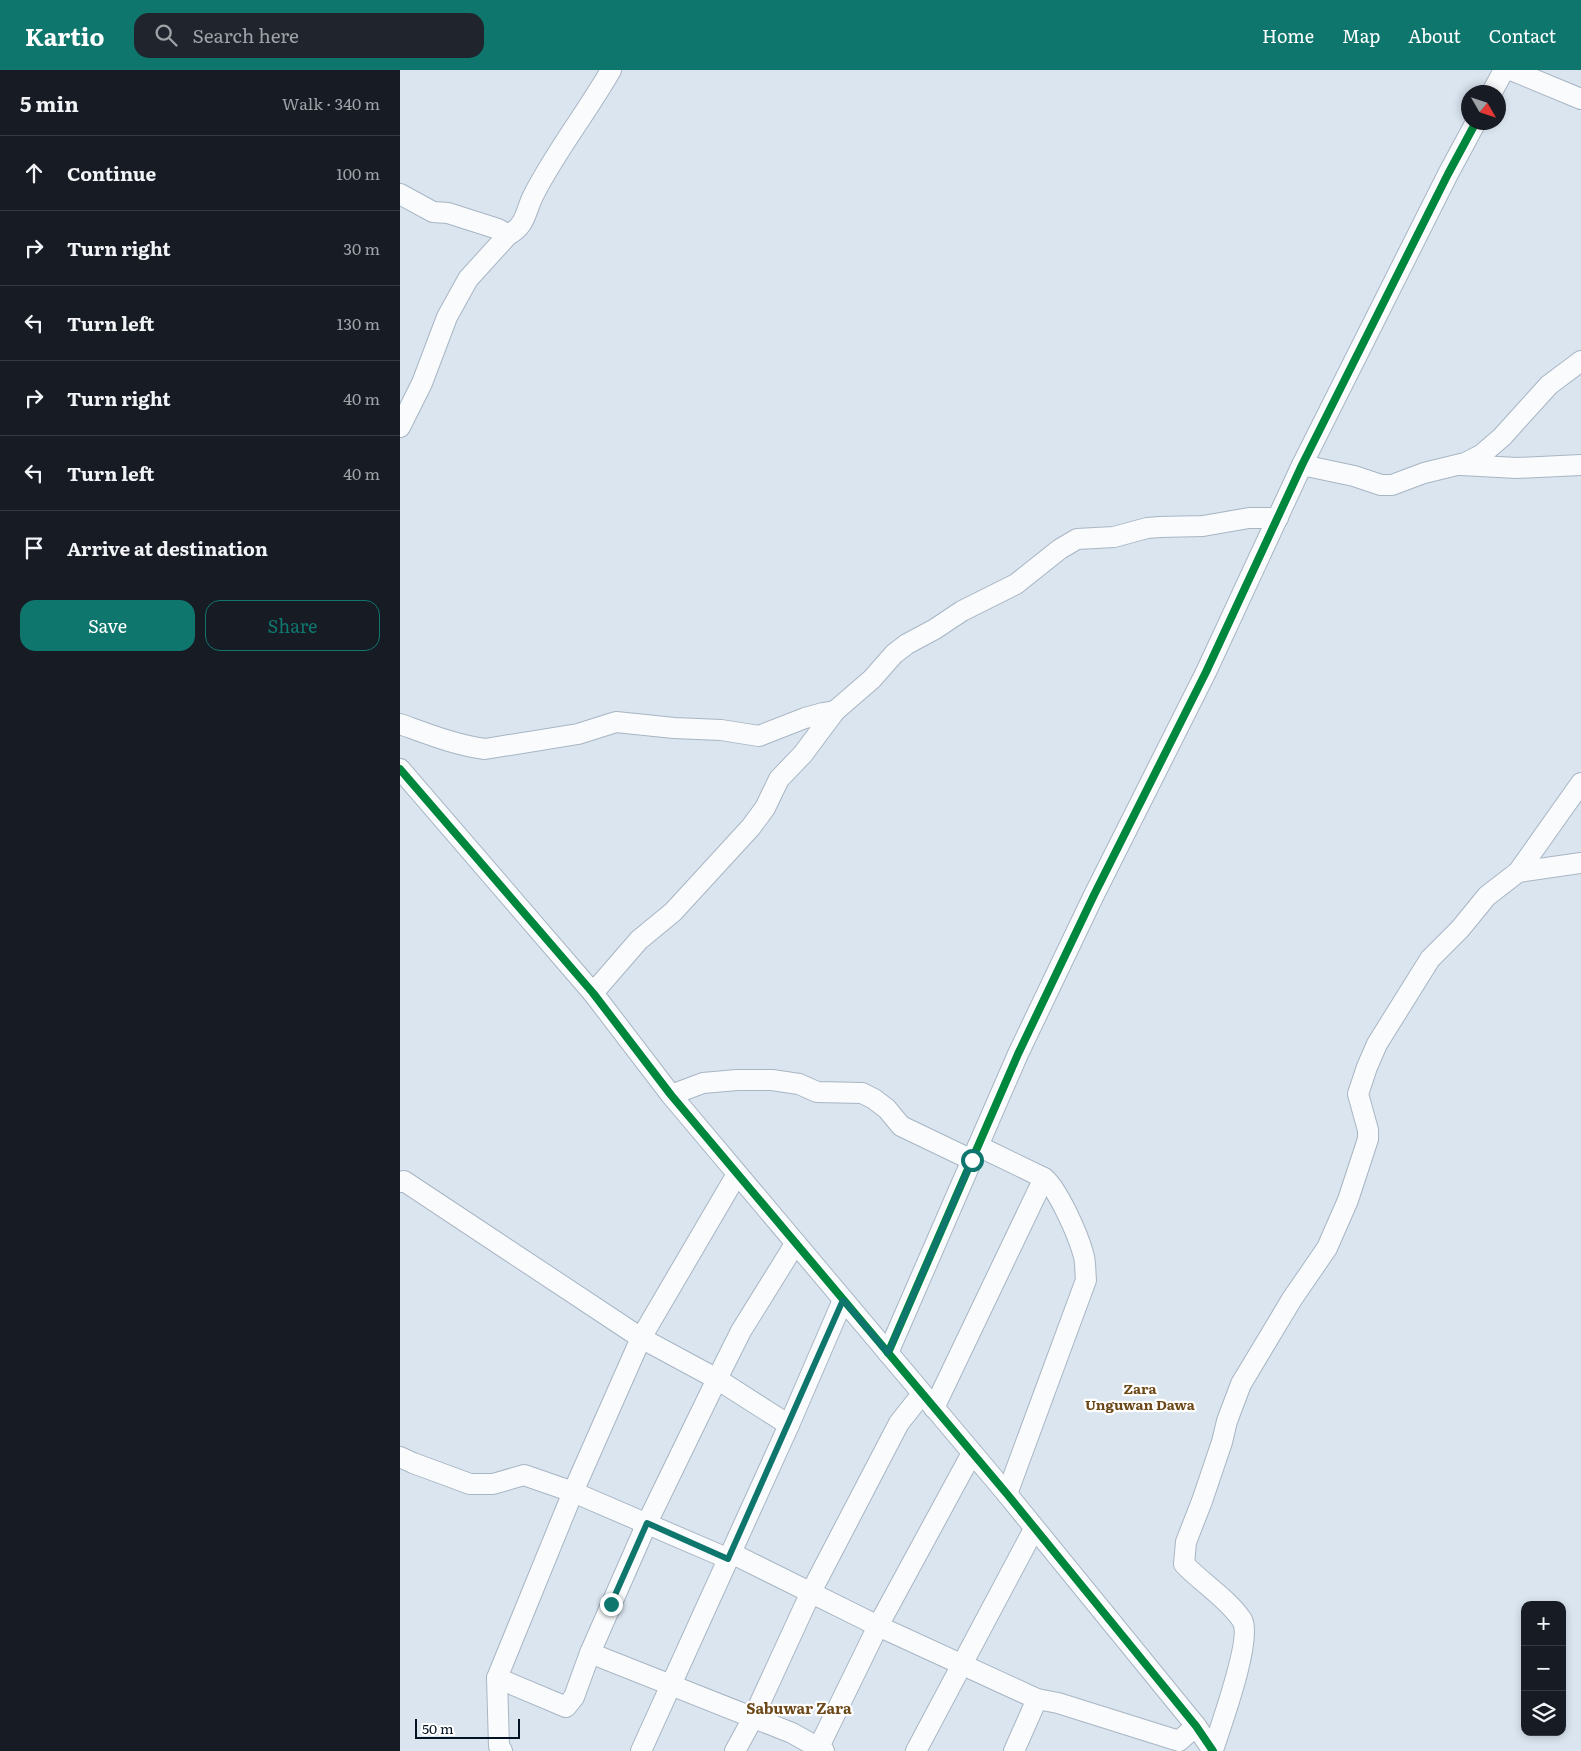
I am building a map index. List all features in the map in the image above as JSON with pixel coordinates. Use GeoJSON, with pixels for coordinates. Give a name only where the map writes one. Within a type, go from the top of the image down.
{"type":"FeatureCollection","features":[{"type":"Feature","properties":{"kind":"street"},"geometry":{"type":"LineString","coordinates":[[400,427],[422,383],[447,317],[468,279],[508,235],[516,231],[520,226],[533,196],[569,133],[612,70]]}},
{"type":"Feature","properties":{"kind":"street"},"geometry":{"type":"LineString","coordinates":[[1496,85],[1504,70]]}},
{"type":"Feature","properties":{"kind":"street"},"geometry":{"type":"LineString","coordinates":[[1511,70],[1581,99]]}},
{"type":"Feature","properties":{"kind":"street"},"geometry":{"type":"LineString","coordinates":[[888,1353],[1018,1054],[1094,895],[1206,672],[1302,465],[1472,130]]}},
{"type":"Feature","properties":{"kind":"street"},"geometry":{"type":"LineString","coordinates":[[400,194],[433,212],[448,213],[498,229],[508,235]]}},
{"type":"Feature","properties":{"kind":"street"},"geometry":{"type":"LineString","coordinates":[[1302,465],[1354,476],[1381,485],[1392,485],[1424,473],[1465,463],[1481,455],[1495,443],[1512,428],[1549,385],[1581,361]]}},
{"type":"Feature","properties":{"kind":"street"},"geometry":{"type":"LineString","coordinates":[[1457,464],[1517,468],[1581,465]]}},
{"type":"Feature","properties":{"kind":"street"},"geometry":{"type":"LineString","coordinates":[[593,993],[639,940],[672,912],[751,827],[765,808],[779,779],[803,754],[835,711],[872,679],[894,654],[906,644],[935,629],[962,611],[1016,584],[1060,549],[1076,539],[1114,537],[1147,528],[1203,526],[1248,518],[1278,518]]}},
{"type":"Feature","properties":{"kind":"street"},"geometry":{"type":"LineString","coordinates":[[400,724],[435,737],[485,749],[578,734],[616,722],[674,728],[698,728],[759,736],[805,718],[835,711]]}},
{"type":"Feature","properties":{"kind":"street"},"geometry":{"type":"LineString","coordinates":[[400,769],[593,993],[671,1095],[1007,1494],[1196,1726],[1213,1750]]}},
{"type":"Feature","properties":{"kind":"street"},"geometry":{"type":"LineString","coordinates":[[1213,1750],[1231,1697],[1243,1648],[1243,1622],[1228,1602],[1184,1564],[1186,1542],[1202,1501],[1227,1421],[1241,1384],[1292,1299],[1327,1248],[1348,1200],[1368,1139],[1368,1130],[1358,1094],[1377,1044],[1430,959],[1460,929],[1488,896],[1518,872],[1581,783]]}},
{"type":"Feature","properties":{"kind":"street"},"geometry":{"type":"LineString","coordinates":[[1518,872],[1581,863]]}},
{"type":"Feature","properties":{"kind":"street"},"geometry":{"type":"LineString","coordinates":[[671,1095],[703,1083],[737,1080],[772,1080],[799,1084],[817,1092],[862,1093],[887,1109],[901,1126],[1044,1178],[1050,1183],[1070,1220],[1084,1254],[1086,1280],[1007,1494]]}},
{"type":"Feature","properties":{"kind":"street"},"geometry":{"type":"LineString","coordinates":[[502,1751],[499,1746],[497,1678],[574,1492],[641,1338],[737,1174]]}},
{"type":"Feature","properties":{"kind":"street"},"geometry":{"type":"LineString","coordinates":[[735,1751],[753,1718],[811,1592],[899,1423],[928,1401],[1044,1178]]}},
{"type":"Feature","properties":{"kind":"street"},"geometry":{"type":"LineString","coordinates":[[400,1182],[404,1181],[641,1338],[717,1379],[789,1425]]}},
{"type":"Feature","properties":{"kind":"street"},"geometry":{"type":"LineString","coordinates":[[497,1678],[566,1707],[574,1697],[590,1653],[647,1523],[717,1379],[741,1331],[796,1244]]}},
{"type":"Feature","properties":{"kind":"street"},"geometry":{"type":"LineString","coordinates":[[641,1751],[789,1425],[843,1300]]}},
{"type":"Feature","properties":{"kind":"street"},"geometry":{"type":"LineString","coordinates":[[590,1653],[792,1733],[820,1750],[878,1626],[972,1453]]}},
{"type":"Feature","properties":{"kind":"street"},"geometry":{"type":"LineString","coordinates":[[400,1457],[470,1484],[492,1484],[524,1475],[574,1492],[730,1556],[811,1592],[878,1626],[1037,1699],[1058,1703],[1177,1746],[1196,1726]]}},
{"type":"Feature","properties":{"kind":"street"},"geometry":{"type":"LineString","coordinates":[[916,1751],[963,1666],[1034,1529]]}},
{"type":"Feature","properties":{"kind":"street"},"geometry":{"type":"LineString","coordinates":[[1014,1751],[1037,1699]]}},
{"type":"Feature","properties":{"kind":"cycle path"},"geometry":{"type":"LineString","coordinates":[[888,1353],[1018,1054],[1094,895],[1206,672],[1302,465],[1472,130]]}},
{"type":"Feature","properties":{"kind":"cycle path"},"geometry":{"type":"LineString","coordinates":[[400,769],[593,993],[671,1095],[1007,1494],[1196,1726],[1213,1751]]}},
{"type":"Feature","properties":{"kind":"district","name":"Zara Unguwan Dawa"},"geometry":{"type":"Point","coordinates":[1140,1396]}},
{"type":"Feature","properties":{"kind":"district","name":"Sabuwar Zara"},"geometry":{"type":"Point","coordinates":[799,1707]}},
{"type":"Feature","properties":{"kind":"route"},"geometry":{"type":"LineString","coordinates":[[611,1604],[647,1523],[728,1559],[843,1300],[888,1353],[972,1160]]}}]}
